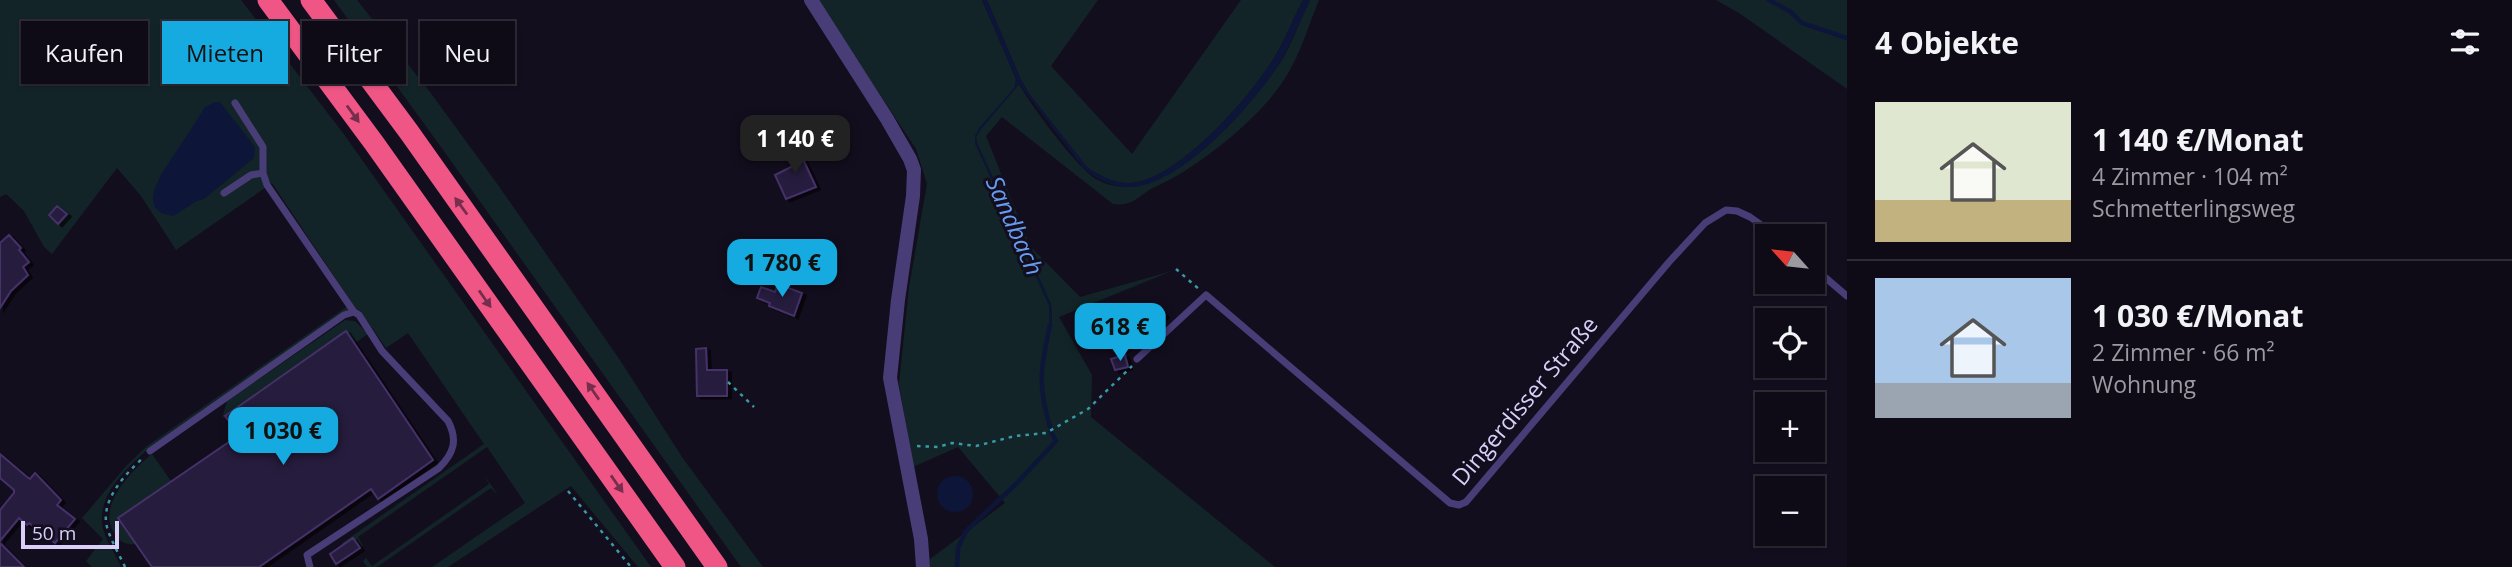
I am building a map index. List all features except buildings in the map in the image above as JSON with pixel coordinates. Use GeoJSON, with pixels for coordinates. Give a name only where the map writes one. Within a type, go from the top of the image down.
{"type":"FeatureCollection","features":[{"type":"Feature","properties":{"kind":"highway"},"geometry":{"type":"LineString","coordinates":[[268,0],[374,142],[675,567]]}},
{"type":"Feature","properties":{"kind":"highway"},"geometry":{"type":"LineString","coordinates":[[311,0],[409,132],[717,567]]}},
{"type":"Feature","properties":{"kind":"street"},"geometry":{"type":"LineString","coordinates":[[811,0],[887,119],[914,170],[913,196],[890,360],[892,396],[921,540],[923,567]]}},
{"type":"Feature","properties":{"kind":"lane"},"geometry":{"type":"LineString","coordinates":[[234,103],[263,146],[263,173],[267,185],[354,312],[363,319],[382,351],[448,421],[454,433],[454,445],[449,458],[439,468],[307,555],[310,567]]}},
{"type":"Feature","properties":{"kind":"lane"},"geometry":{"type":"LineString","coordinates":[[224,193],[251,175],[263,173]]}},
{"type":"Feature","properties":{"kind":"lane","name":"Dingerdisser Straße"},"geometry":{"type":"LineString","coordinates":[[1206,295],[1450,503],[1459,505],[1466,502],[1660,272],[1705,223],[1726,210],[1750,216],[1761,224]]}},
{"type":"Feature","properties":{"kind":"lane"},"geometry":{"type":"LineString","coordinates":[[1825,277],[1847,296]]}},
{"type":"Feature","properties":{"kind":"lane"},"geometry":{"type":"LineString","coordinates":[[1137,359],[1206,295]]}},
{"type":"Feature","properties":{"kind":"lane"},"geometry":{"type":"LineString","coordinates":[[150,451],[344,315],[354,312]]}},
{"type":"Feature","properties":{"kind":"path"},"geometry":{"type":"LineString","coordinates":[[1176,269],[1206,295]]}},
{"type":"Feature","properties":{"kind":"path"},"geometry":{"type":"LineString","coordinates":[[903,445],[938,447],[952,443],[976,446],[1015,436],[1046,433],[1088,409],[1137,359]]}},
{"type":"Feature","properties":{"kind":"path"},"geometry":{"type":"LineString","coordinates":[[728,382],[754,407]]}},
{"type":"Feature","properties":{"kind":"path"},"geometry":{"type":"LineString","coordinates":[[125,567],[108,530],[106,509],[115,491],[150,451]]}},
{"type":"Feature","properties":{"kind":"path"},"geometry":{"type":"LineString","coordinates":[[568,491],[631,567]]}},
{"type":"Feature","properties":{"kind":"shaded area"},"geometry":{"type":"Polygon","coordinates":[[[0,0],[241,0],[257,21],[162,21],[162,84],[288,84],[288,61],[302,80],[302,84],[305,84],[343,133],[651,567],[638,567],[571,486],[448,567],[432,567],[525,503],[487,447],[358,537],[363,546],[360,548],[353,538],[343,545],[342,543],[484,444],[408,333],[386,348],[361,312],[354,309],[342,313],[149,448],[131,465],[114,485],[103,507],[104,532],[121,567],[92,567],[86,561],[103,539],[82,518],[127,465],[147,446],[352,303],[272,183],[176,250],[141,196],[117,168],[52,254],[44,247],[24,211],[6,194],[0,197],[0,0]]]}},
{"type":"Feature","properties":{"kind":"shaded area"},"geometry":{"type":"Polygon","coordinates":[[[334,0],[357,0],[374,21],[349,21],[334,0]]]}},
{"type":"Feature","properties":{"kind":"shaded area"},"geometry":{"type":"Polygon","coordinates":[[[817,0],[982,0],[1016,79],[1015,87],[975,136],[975,143],[1049,305],[1050,331],[1051,304],[977,143],[976,137],[981,129],[1019,84],[1043,120],[1088,173],[1096,179],[1121,187],[1147,183],[1174,171],[1225,130],[1280,63],[1310,0],[1319,0],[1292,66],[1263,107],[1211,153],[1132,202],[1113,204],[1002,117],[986,136],[1030,246],[1080,297],[1172,271],[1059,317],[1092,375],[1091,417],[1275,567],[930,567],[930,559],[1005,503],[958,447],[913,467],[899,384],[909,287],[927,184],[916,149],[817,0]]]}},
{"type":"Feature","properties":{"kind":"shaded area"},"geometry":{"type":"Polygon","coordinates":[[[987,0],[1098,0],[1051,66],[1132,154],[1241,0],[1303,0],[1274,58],[1249,93],[1212,134],[1170,168],[1150,178],[1131,183],[1108,179],[1087,167],[1030,95],[987,0]]]}},
{"type":"Feature","properties":{"kind":"shaded area"},"geometry":{"type":"Polygon","coordinates":[[[1716,0],[1847,0],[1847,89],[1739,13],[1716,0]]]}},
{"type":"Feature","properties":{"kind":"shaded area"},"geometry":{"type":"Polygon","coordinates":[[[406,62],[498,185],[620,360],[682,457],[763,567],[741,567],[395,84],[406,84],[406,62]]]}},
{"type":"Feature","properties":{"kind":"shaded area"},"geometry":{"type":"Polygon","coordinates":[[[345,320],[355,321],[368,334],[355,343],[346,331],[222,418],[227,401],[345,320]]]}},
{"type":"Feature","properties":{"kind":"shaded area"},"geometry":{"type":"Polygon","coordinates":[[[152,454],[171,481],[118,518],[136,544],[127,544],[119,539],[111,526],[109,515],[112,503],[125,480],[152,454]]]}},
{"type":"Feature","properties":{"kind":"shaded area"},"geometry":{"type":"Polygon","coordinates":[[[484,475],[498,495],[491,488],[377,567],[367,567],[363,561],[366,558],[372,566],[489,484],[484,475]]]}},
{"type":"Feature","properties":{"kind":"water"},"geometry":{"type":"Polygon","coordinates":[[[982,0],[987,0],[1030,95],[1087,167],[1108,179],[1131,183],[1150,178],[1170,168],[1212,134],[1263,74],[1278,51],[1303,0],[1310,0],[1282,59],[1257,94],[1202,151],[1162,178],[1144,185],[1128,187],[1105,182],[1091,174],[1084,169],[1019,84],[981,129],[976,137],[977,143],[1051,304],[1050,331],[1049,305],[975,143],[975,136],[979,128],[1015,87],[1016,79],[982,0]]]}},
{"type":"Feature","properties":{"kind":"water"},"geometry":{"type":"Polygon","coordinates":[[[220,102],[255,147],[254,158],[204,199],[173,216],[161,212],[154,206],[153,198],[160,177],[205,107],[220,102]]]}},
{"type":"Feature","properties":{"kind":"water"},"geometry":{"type":"Polygon","coordinates":[[[955,476],[968,481],[973,494],[968,507],[955,512],[942,507],[937,494],[942,481],[955,476]]]}},
{"type":"Feature","properties":{"kind":"waterway"},"geometry":{"type":"LineString","coordinates":[[1769,0],[1791,12],[1802,23],[1847,38]]}},
{"type":"Feature","properties":{"kind":"waterway","name":"Sandbach"},"geometry":{"type":"LineString","coordinates":[[1050,325],[1044,352],[1042,386],[1050,427]]}},
{"type":"Feature","properties":{"kind":"waterway","name":"Sandbach"},"geometry":{"type":"LineString","coordinates":[[957,567],[958,548],[966,531],[1016,484],[1056,441],[1051,432]]}}]}
